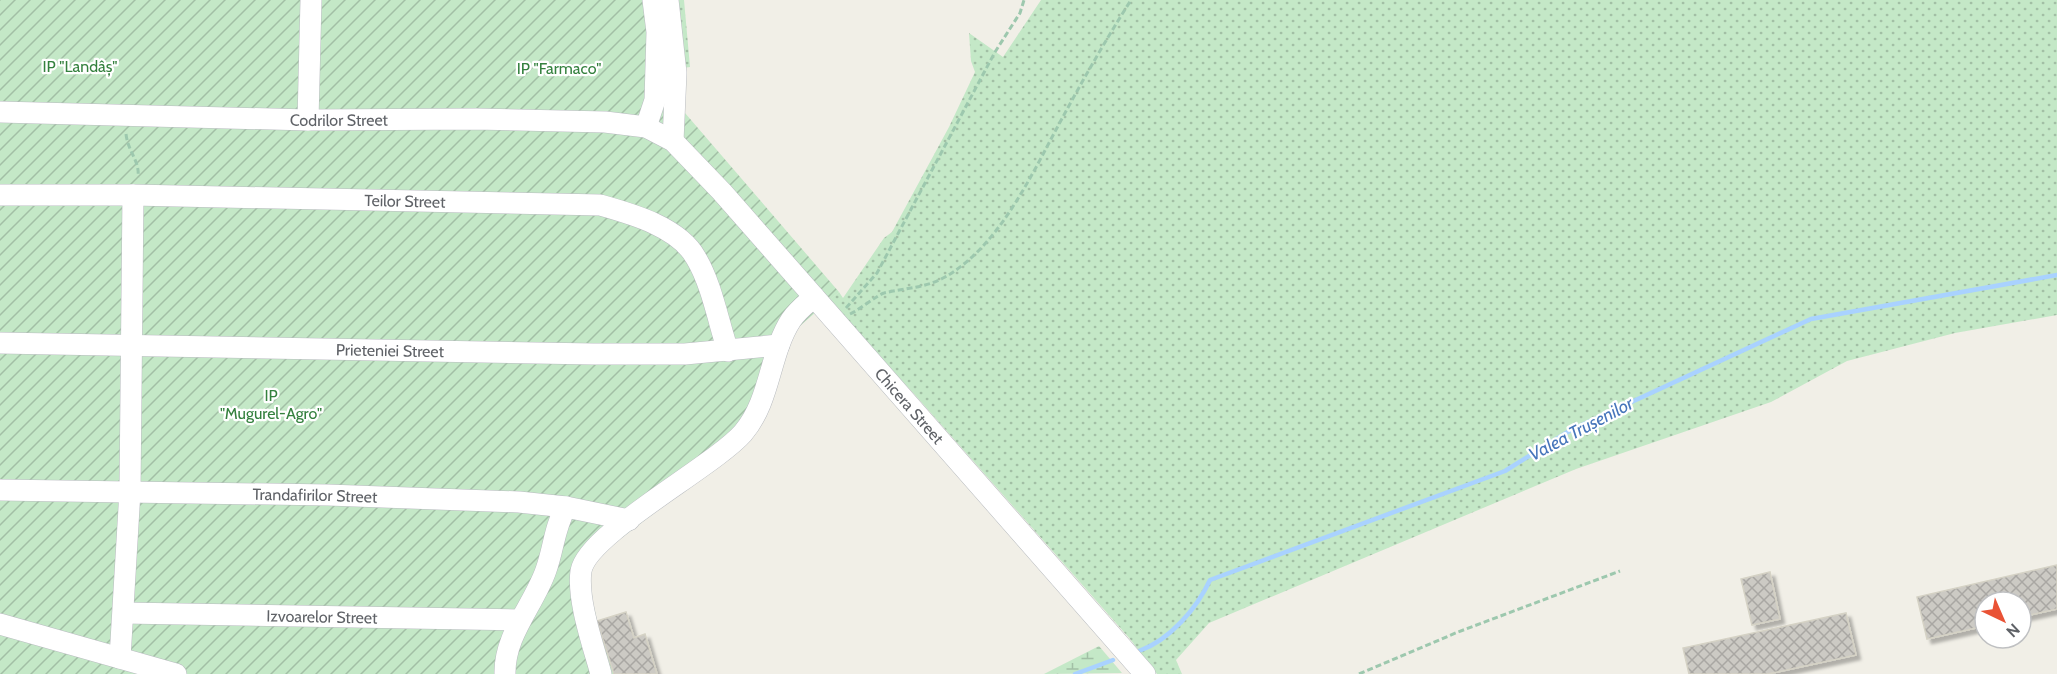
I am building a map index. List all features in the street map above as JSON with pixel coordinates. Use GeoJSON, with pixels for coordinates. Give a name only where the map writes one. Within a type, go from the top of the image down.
{"type":"FeatureCollection","features":[{"type":"Feature","properties":{"kind":"street"},"geometry":{"type":"LineString","coordinates":[[308,120],[311,0]]}},
{"type":"Feature","properties":{"kind":"street"},"geometry":{"type":"LineString","coordinates":[[646,127],[655,100],[657,32],[653,0]]}},
{"type":"Feature","properties":{"kind":"street"},"geometry":{"type":"LineString","coordinates":[[668,0],[675,73],[673,141]]}},
{"type":"Feature","properties":{"kind":"street","name":"Codrilor Street"},"geometry":{"type":"LineString","coordinates":[[0,112],[308,120],[476,119],[605,122],[646,127],[673,141]]}},
{"type":"Feature","properties":{"kind":"street","name":"Chicera Street"},"geometry":{"type":"LineString","coordinates":[[673,141],[722,192],[1145,674]]}},
{"type":"Feature","properties":{"kind":"street","name":"Teilor Street"},"geometry":{"type":"LineString","coordinates":[[0,195],[133,195],[600,205],[647,221],[682,242],[696,256],[728,351]]}},
{"type":"Feature","properties":{"kind":"street"},"geometry":{"type":"LineString","coordinates":[[120,658],[130,491],[133,195]]}},
{"type":"Feature","properties":{"kind":"street"},"geometry":{"type":"LineString","coordinates":[[601,674],[587,618],[581,570],[594,548],[727,448],[744,432],[763,398],[779,345],[792,319],[814,297]]}},
{"type":"Feature","properties":{"kind":"street","name":"Prieteniei Street"},"geometry":{"type":"LineString","coordinates":[[0,343],[593,354],[728,351],[779,345]]}},
{"type":"Feature","properties":{"kind":"street","name":"Trandafirilor Street"},"geometry":{"type":"LineString","coordinates":[[0,490],[130,491],[495,501],[566,507],[629,520]]}},
{"type":"Feature","properties":{"kind":"street"},"geometry":{"type":"LineString","coordinates":[[505,674],[505,661],[519,620],[540,586],[547,568],[556,525],[566,507]]}},
{"type":"Feature","properties":{"kind":"street","name":"Izvoarelor Street"},"geometry":{"type":"LineString","coordinates":[[124,614],[519,620]]}},
{"type":"Feature","properties":{"kind":"street"},"geometry":{"type":"LineString","coordinates":[[0,624],[176,674]]}},
{"type":"Feature","properties":{"kind":"path"},"geometry":{"type":"LineString","coordinates":[[835,321],[877,273],[995,52],[1020,13],[1024,0]]}},
{"type":"Feature","properties":{"kind":"path"},"geometry":{"type":"LineString","coordinates":[[835,321],[866,306],[882,293],[908,291],[945,278],[973,256],[1013,208],[1106,40],[1131,0]]}},
{"type":"Feature","properties":{"kind":"path"},"geometry":{"type":"LineString","coordinates":[[133,195],[137,188],[139,168],[129,153],[126,134],[139,124],[140,117]]}},
{"type":"Feature","properties":{"kind":"path"},"geometry":{"type":"LineString","coordinates":[[1359,674],[1458,632],[1620,571]]}},
{"type":"Feature","properties":{"kind":"green space","name":"IP \"Mugurel-Agro\""},"geometry":{"type":"Polygon","coordinates":[[[0,0],[678,0],[685,113],[839,292],[793,332],[740,447],[598,556],[588,580],[597,621],[614,674],[0,674],[0,0]]]}},
{"type":"Feature","properties":{"kind":"green space"},"geometry":{"type":"Polygon","coordinates":[[[678,0],[684,0],[690,67],[683,68],[678,0]]]}},
{"type":"Feature","properties":{"kind":"green space"},"geometry":{"type":"Polygon","coordinates":[[[1041,0],[2057,0],[2057,315],[1955,333],[1847,361],[1771,402],[1576,469],[1209,623],[1176,660],[1182,674],[1157,674],[1130,639],[915,395],[828,301],[839,292],[843,298],[884,238],[892,232],[949,127],[975,72],[971,61],[969,33],[1003,57],[1041,0]]]}},
{"type":"Feature","properties":{"kind":"green space"},"geometry":{"type":"Polygon","coordinates":[[[1099,646],[1122,673],[1044,674],[1099,646]]]}},
{"type":"Feature","properties":{"kind":"building"},"geometry":{"type":"Polygon","coordinates":[[[2057,565],[2057,609],[2033,614],[2033,590],[1973,590],[1973,629],[1927,639],[1917,597],[2057,565]]]}},
{"type":"Feature","properties":{"kind":"building"},"geometry":{"type":"Polygon","coordinates":[[[1770,572],[1780,619],[1752,625],[1741,579],[1770,572]]]}},
{"type":"Feature","properties":{"kind":"building"},"geometry":{"type":"Polygon","coordinates":[[[626,612],[634,638],[645,634],[657,674],[614,674],[597,621],[626,612]]]}},
{"type":"Feature","properties":{"kind":"building"},"geometry":{"type":"Polygon","coordinates":[[[1846,613],[1856,655],[1768,674],[1689,674],[1683,648],[1846,613]]]}},
{"type":"Feature","properties":{"kind":"waterway","name":"Valea Trușenilor"},"geometry":{"type":"LineString","coordinates":[[1139,651],[1172,631],[1190,612],[1210,580],[1505,471],[1571,430],[1811,319],[2057,275]]}},
{"type":"Feature","properties":{"kind":"waterway","name":"Valea Trușenilor"},"geometry":{"type":"LineString","coordinates":[[1075,674],[1113,660]]}},
{"type":"Feature","properties":{"kind":"park label","name":"IP \"Landâș\""},"geometry":{"type":"Point","coordinates":[80,66]}},
{"type":"Feature","properties":{"kind":"park label","name":"IP \"Farmaco\""},"geometry":{"type":"Point","coordinates":[559,68]}}]}
